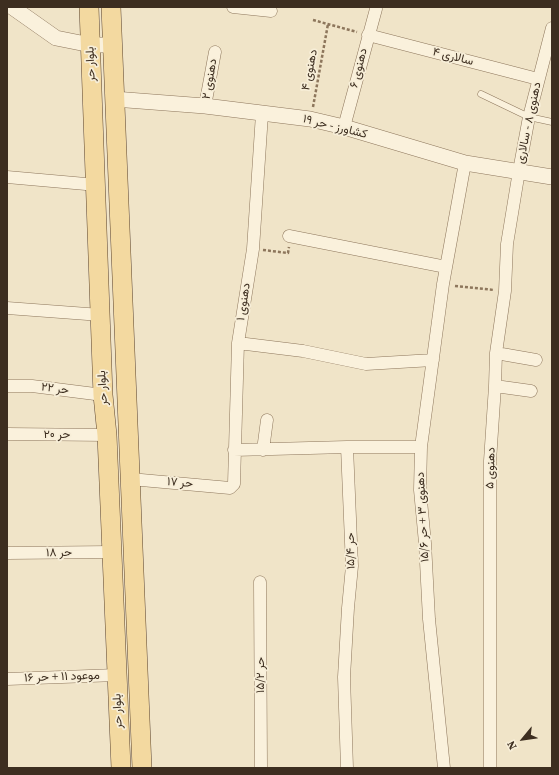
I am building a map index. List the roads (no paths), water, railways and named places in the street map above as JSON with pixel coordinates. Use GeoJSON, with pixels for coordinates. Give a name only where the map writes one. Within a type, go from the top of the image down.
{"type":"FeatureCollection","features":[{"type":"Feature","properties":{"kind":"main road","name":"بلوار حر"},"geometry":{"type":"LineString","coordinates":[[89,7],[103,395],[107,436],[121,768]]}},
{"type":"Feature","properties":{"kind":"main road","name":"بلوار حر"},"geometry":{"type":"LineString","coordinates":[[112,7],[114,99],[142,768]]}},
{"type":"Feature","properties":{"kind":"street"},"geometry":{"type":"LineString","coordinates":[[12,7],[56,38],[90,44],[113,45]]}},
{"type":"Feature","properties":{"kind":"street"},"geometry":{"type":"LineString","coordinates":[[233,7],[271,11]]}},
{"type":"Feature","properties":{"kind":"street","name":"دهنوی ۶"},"geometry":{"type":"LineString","coordinates":[[344,127],[376,9]]}},
{"type":"Feature","properties":{"kind":"street","name":"دهنوی ۸ - سالاری"},"geometry":{"type":"LineString","coordinates":[[519,171],[529,117],[551,33]]}},
{"type":"Feature","properties":{"kind":"street","name":"سالاری ۴"},"geometry":{"type":"LineString","coordinates":[[368,35],[538,79]]}},
{"type":"Feature","properties":{"kind":"street","name":"دهنوی ۲"},"geometry":{"type":"LineString","coordinates":[[205,106],[215,52]]}},
{"type":"Feature","properties":{"kind":"street","name":"کشاورز - حر ۱۹"},"geometry":{"type":"LineString","coordinates":[[114,99],[205,106],[310,119],[344,127],[465,163],[552,177]]}},
{"type":"Feature","properties":{"kind":"street","name":"دهنوی ۱"},"geometry":{"type":"LineString","coordinates":[[230,488],[234,484],[238,343],[253,249],[262,114]]}},
{"type":"Feature","properties":{"kind":"street","name":"دهنوی ۳ + حر ۱۵/۶"},"geometry":{"type":"LineString","coordinates":[[444,768],[429,619],[425,543],[420,490],[421,447],[443,284],[465,163]]}},
{"type":"Feature","properties":{"kind":"street","name":"دهنوی ۵"},"geometry":{"type":"LineString","coordinates":[[490,768],[490,461],[496,353],[505,291],[507,244],[519,171]]}},
{"type":"Feature","properties":{"kind":"street"},"geometry":{"type":"LineString","coordinates":[[7,177],[96,185]]}},
{"type":"Feature","properties":{"kind":"street"},"geometry":{"type":"LineString","coordinates":[[289,236],[446,268]]}},
{"type":"Feature","properties":{"kind":"street"},"geometry":{"type":"LineString","coordinates":[[7,308],[101,315]]}},
{"type":"Feature","properties":{"kind":"street"},"geometry":{"type":"LineString","coordinates":[[238,343],[303,351],[366,364],[433,360]]}},
{"type":"Feature","properties":{"kind":"street"},"geometry":{"type":"LineString","coordinates":[[496,353],[536,360]]}},
{"type":"Feature","properties":{"kind":"street","name":"حر ۲۲"},"geometry":{"type":"LineString","coordinates":[[7,386],[32,386],[103,395]]}},
{"type":"Feature","properties":{"kind":"street"},"geometry":{"type":"LineString","coordinates":[[495,386],[531,391]]}},
{"type":"Feature","properties":{"kind":"street"},"geometry":{"type":"LineString","coordinates":[[263,450],[267,420]]}},
{"type":"Feature","properties":{"kind":"street","name":"حر ۲۰"},"geometry":{"type":"LineString","coordinates":[[7,434],[107,436]]}},
{"type":"Feature","properties":{"kind":"street","name":"حر ۱۵/۴"},"geometry":{"type":"LineString","coordinates":[[347,447],[352,566],[344,677],[347,768]]}},
{"type":"Feature","properties":{"kind":"street"},"geometry":{"type":"LineString","coordinates":[[234,450],[421,447]]}},
{"type":"Feature","properties":{"kind":"street","name":"حر ۱۷"},"geometry":{"type":"LineString","coordinates":[[130,479],[230,488]]}},
{"type":"Feature","properties":{"kind":"street","name":"حر ۱۸"},"geometry":{"type":"LineString","coordinates":[[7,553],[112,552]]}},
{"type":"Feature","properties":{"kind":"street","name":"حر ۱۵/۲"},"geometry":{"type":"LineString","coordinates":[[260,582],[261,768]]}},
{"type":"Feature","properties":{"kind":"street","name":"موعود ۱۱ + حر ۱۶"},"geometry":{"type":"LineString","coordinates":[[7,679],[117,675]]}},
{"type":"Feature","properties":{"kind":"lane"},"geometry":{"type":"LineString","coordinates":[[481,94],[529,117],[552,122]]}}]}
